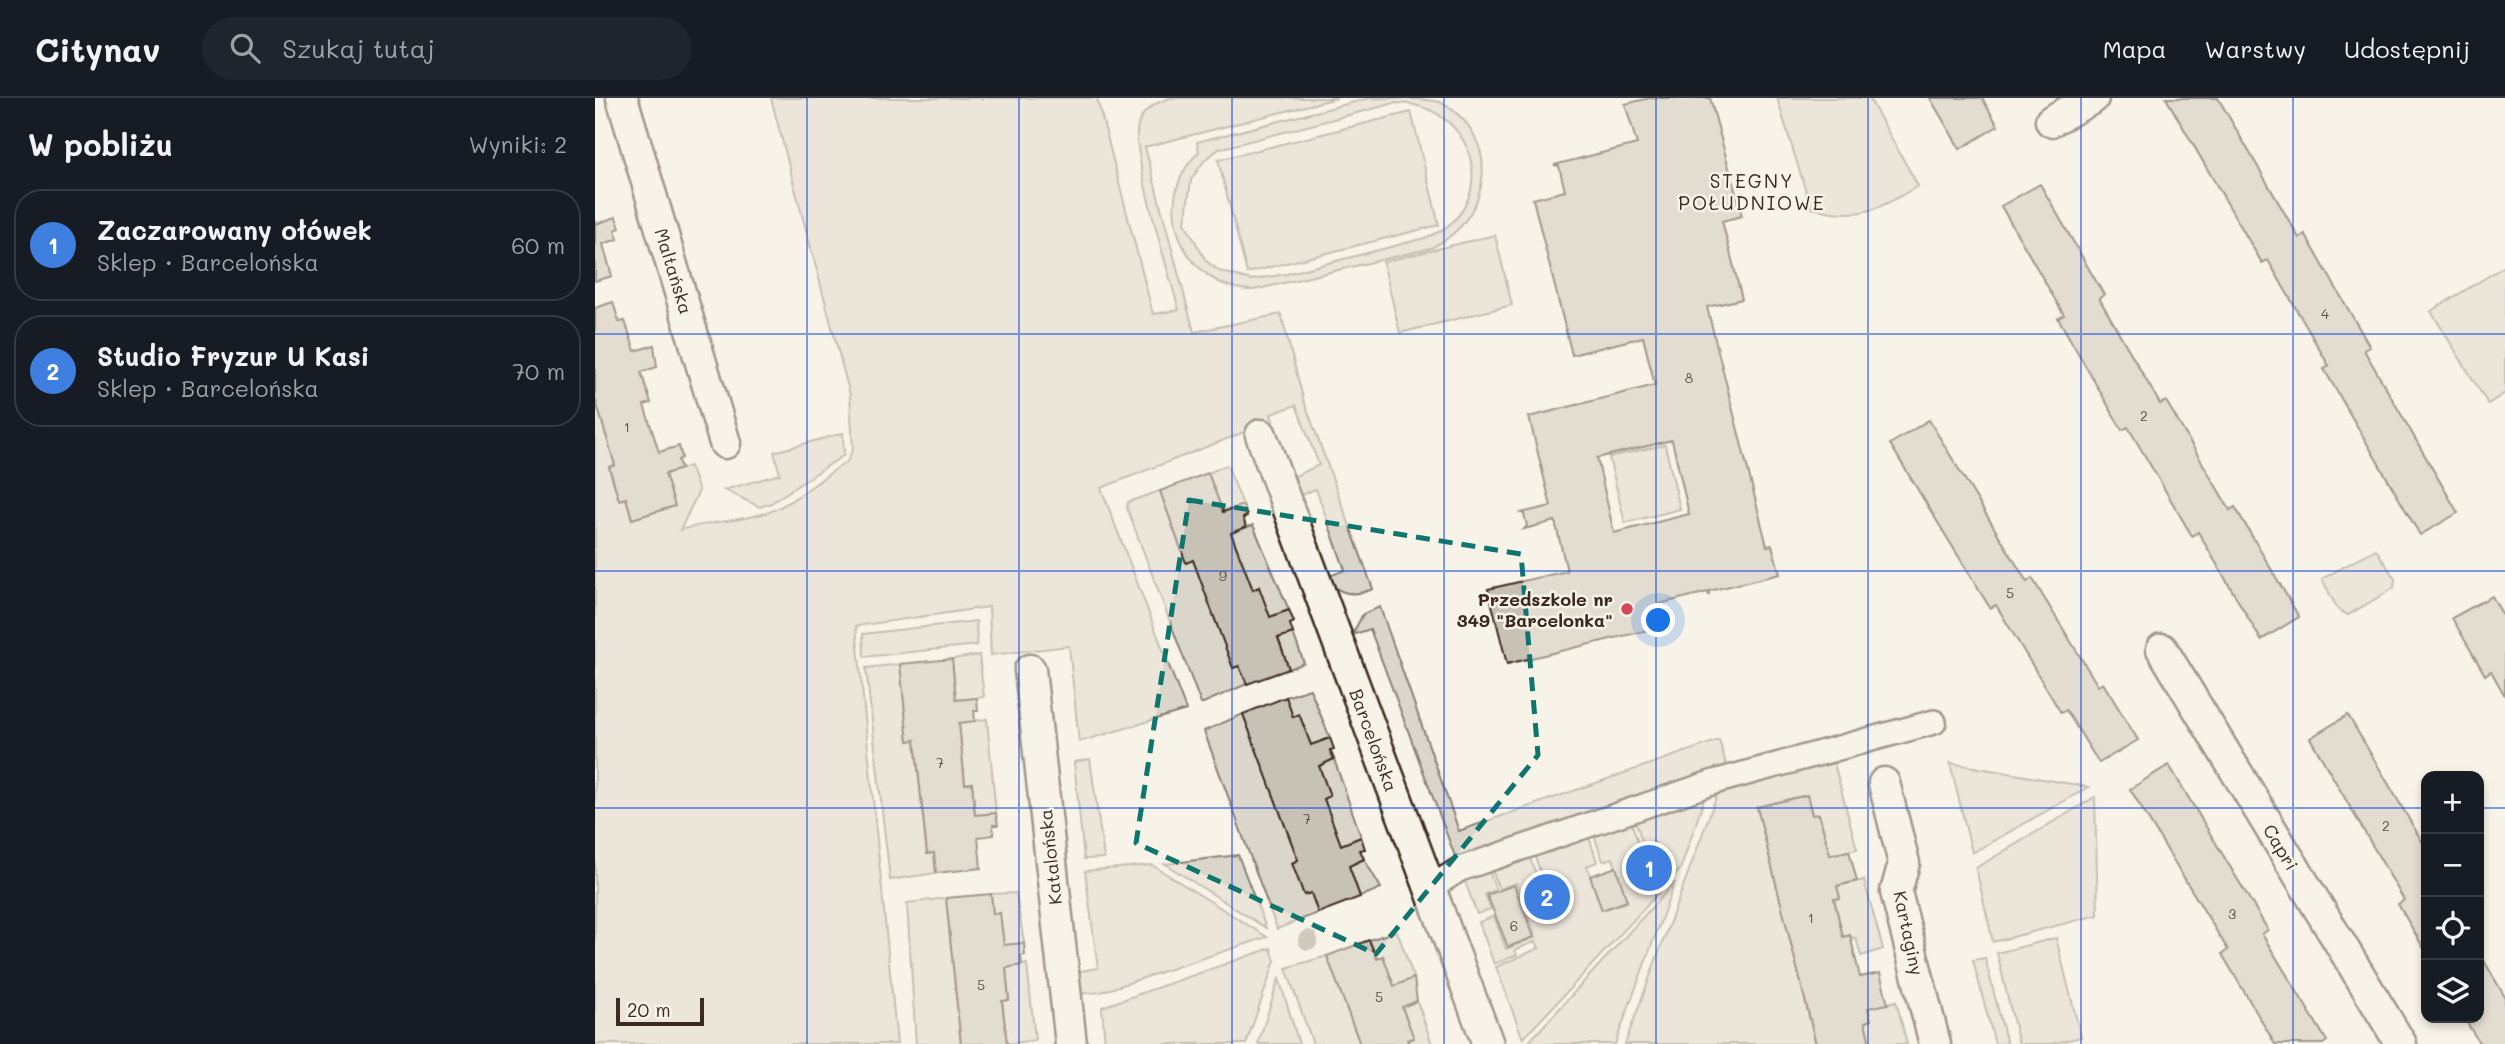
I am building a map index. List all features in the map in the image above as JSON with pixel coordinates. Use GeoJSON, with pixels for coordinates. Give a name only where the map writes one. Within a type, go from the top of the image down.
{"type":"FeatureCollection","features":[{"type":"Feature","properties":{"kind":"street","name":"Maltańska"},"geometry":{"type":"LineString","coordinates":[[622,98],[725,443]]}},
{"type":"Feature","properties":{"kind":"street"},"geometry":{"type":"LineString","coordinates":[[2051,121],[2093,98]]}},
{"type":"Feature","properties":{"kind":"street","name":"Barcelońska"},"geometry":{"type":"LineString","coordinates":[[1261,435],[1488,1044]]}},
{"type":"Feature","properties":{"kind":"street","name":"Capri"},"geometry":{"type":"LineString","coordinates":[[2162,649],[2401,1044]]}},
{"type":"Feature","properties":{"kind":"street","name":"Katalońska"},"geometry":{"type":"LineString","coordinates":[[1030,670],[1070,1044]]}},
{"type":"Feature","properties":{"kind":"street"},"geometry":{"type":"LineString","coordinates":[[1430,888],[1460,869],[1714,782],[1934,722]]}},
{"type":"Feature","properties":{"kind":"street","name":"Kartaginy"},"geometry":{"type":"LineString","coordinates":[[1884,783],[1904,863],[1896,892],[1935,1044]]}},
{"type":"Feature","properties":{"kind":"highlighted area"},"geometry":{"type":"Polygon","coordinates":[[[1189,500],[1521,554],[1538,755],[1376,954],[1136,843],[1189,500]]]}},
{"type":"Feature","properties":{"kind":"shaded area"},"geometry":{"type":"Polygon","coordinates":[[[771,98],[1097,98],[1153,314],[1179,310],[1152,214],[1140,159],[1138,125],[1146,111],[1170,98],[1337,98],[1145,147],[1194,332],[1281,314],[1303,398],[1373,589],[1347,593],[1336,588],[1327,577],[1345,570],[1316,489],[1298,496],[1295,476],[1319,465],[1296,405],[1271,414],[1273,421],[1101,488],[1186,710],[1079,742],[1069,646],[991,655],[989,607],[856,626],[897,1044],[595,1044],[595,398],[615,465],[609,468],[619,500],[626,498],[632,519],[674,506],[665,474],[690,466],[699,491],[680,530],[758,515],[779,508],[847,462],[853,449],[850,395],[771,98]]]}},
{"type":"Feature","properties":{"kind":"shaded area"},"geometry":{"type":"Polygon","coordinates":[[[1370,98],[1433,101],[1440,102],[1460,117],[1474,135],[1481,156],[1482,177],[1478,198],[1467,218],[1452,235],[1431,248],[1254,290],[1229,286],[1208,275],[1192,259],[1180,239],[1175,217],[1176,194],[1184,172],[1199,152],[1197,142],[1370,98]],[[1395,103],[1219,149],[1204,161],[1191,180],[1185,223],[1206,261],[1219,271],[1251,280],[1286,274],[1425,238],[1450,224],[1465,206],[1472,183],[1471,160],[1462,139],[1446,120],[1424,108],[1395,103]]]}},
{"type":"Feature","properties":{"kind":"shaded area"},"geometry":{"type":"Polygon","coordinates":[[[1777,98],[1869,98],[1918,186],[1867,211],[1843,213],[1811,208],[1777,98]]]}},
{"type":"Feature","properties":{"kind":"shaded area"},"geometry":{"type":"Polygon","coordinates":[[[1411,112],[1439,225],[1247,273],[1218,160],[1411,112]]]}},
{"type":"Feature","properties":{"kind":"shaded area"},"geometry":{"type":"Polygon","coordinates":[[[1495,235],[1512,305],[1400,333],[1383,262],[1495,235]]]}},
{"type":"Feature","properties":{"kind":"shaded area"},"geometry":{"type":"Polygon","coordinates":[[[2505,266],[2505,393],[2488,404],[2431,311],[2505,266]]]}},
{"type":"Feature","properties":{"kind":"shaded area"},"geometry":{"type":"Polygon","coordinates":[[[843,433],[844,455],[771,503],[760,507],[724,490],[780,474],[774,452],[843,433]]]}},
{"type":"Feature","properties":{"kind":"shaded area"},"geometry":{"type":"Polygon","coordinates":[[[1665,445],[1680,509],[1625,523],[1609,457],[1665,445]]]}},
{"type":"Feature","properties":{"kind":"shaded area"},"geometry":{"type":"Polygon","coordinates":[[[1227,465],[1243,505],[1223,512],[1208,473],[1227,465]]]}},
{"type":"Feature","properties":{"kind":"shaded area"},"geometry":{"type":"Polygon","coordinates":[[[1160,491],[1186,562],[1193,560],[1233,668],[1239,666],[1247,684],[1201,704],[1127,508],[1128,502],[1160,491]]]}},
{"type":"Feature","properties":{"kind":"shaded area"},"geometry":{"type":"Polygon","coordinates":[[[1253,525],[1289,610],[1270,617],[1258,588],[1253,590],[1231,533],[1253,525]]]}},
{"type":"Feature","properties":{"kind":"shaded area"},"geometry":{"type":"Polygon","coordinates":[[[2376,549],[2395,579],[2394,588],[2348,615],[2338,610],[2322,579],[2376,549]]]}},
{"type":"Feature","properties":{"kind":"shaded area"},"geometry":{"type":"Polygon","coordinates":[[[1380,607],[1459,831],[1719,740],[1727,767],[1456,859],[1370,629],[1352,635],[1363,614],[1380,607]]]}},
{"type":"Feature","properties":{"kind":"shaded area"},"geometry":{"type":"Polygon","coordinates":[[[976,621],[977,645],[864,657],[863,634],[976,621]]]}},
{"type":"Feature","properties":{"kind":"shaded area"},"geometry":{"type":"Polygon","coordinates":[[[1293,633],[1304,663],[1289,669],[1278,638],[1293,633]]]}},
{"type":"Feature","properties":{"kind":"shaded area"},"geometry":{"type":"Polygon","coordinates":[[[979,655],[984,697],[956,700],[952,659],[979,655]]]}},
{"type":"Feature","properties":{"kind":"shaded area"},"geometry":{"type":"Polygon","coordinates":[[[900,664],[908,740],[915,740],[927,854],[934,853],[936,873],[890,880],[866,668],[900,664]]]}},
{"type":"Feature","properties":{"kind":"shaded area"},"geometry":{"type":"Polygon","coordinates":[[[1310,689],[1330,738],[1311,745],[1299,715],[1293,717],[1286,697],[1310,689]]]}},
{"type":"Feature","properties":{"kind":"shaded area"},"geometry":{"type":"Polygon","coordinates":[[[1243,714],[1298,860],[1292,863],[1304,895],[1311,893],[1318,913],[1277,929],[1204,731],[1243,714]]]}},
{"type":"Feature","properties":{"kind":"shaded area"},"geometry":{"type":"Polygon","coordinates":[[[987,719],[996,813],[975,815],[972,783],[965,784],[959,723],[987,719]]]}},
{"type":"Feature","properties":{"kind":"shaded area"},"geometry":{"type":"Polygon","coordinates":[[[1090,759],[1104,858],[1084,859],[1074,762],[1090,759]]]}},
{"type":"Feature","properties":{"kind":"shaded area"},"geometry":{"type":"Polygon","coordinates":[[[1334,759],[1361,837],[1341,845],[1324,799],[1330,796],[1319,766],[1334,759]]]}},
{"type":"Feature","properties":{"kind":"shaded area"},"geometry":{"type":"Polygon","coordinates":[[[1834,763],[1857,849],[1830,855],[1819,814],[1812,815],[1807,795],[1757,807],[1816,1044],[1625,1044],[1718,792],[1834,763]]]}},
{"type":"Feature","properties":{"kind":"shaded area"},"geometry":{"type":"Polygon","coordinates":[[[1950,763],[2089,787],[1972,853],[1950,763]]]}},
{"type":"Feature","properties":{"kind":"shaded area"},"geometry":{"type":"Polygon","coordinates":[[[1705,797],[1680,870],[1523,1039],[1496,967],[1539,948],[1536,941],[1515,950],[1517,955],[1494,964],[1479,922],[1494,916],[1506,949],[1536,937],[1516,883],[1499,889],[1492,870],[1529,856],[1541,887],[1528,892],[1537,913],[1566,902],[1558,881],[1545,885],[1534,854],[1589,837],[1597,862],[1587,866],[1602,910],[1627,902],[1613,858],[1603,861],[1594,835],[1631,822],[1640,848],[1629,852],[1639,882],[1665,873],[1655,843],[1644,847],[1635,820],[1705,797]]]}},
{"type":"Feature","properties":{"kind":"shaded area"},"geometry":{"type":"Polygon","coordinates":[[[2095,797],[2098,915],[1993,942],[1976,868],[2095,797]]]}},
{"type":"Feature","properties":{"kind":"shaded area"},"geometry":{"type":"Polygon","coordinates":[[[1238,855],[1266,928],[1165,864],[1238,855]]]}},
{"type":"Feature","properties":{"kind":"shaded area"},"geometry":{"type":"Polygon","coordinates":[[[1364,859],[1381,888],[1360,897],[1349,866],[1364,859]]]}},
{"type":"Feature","properties":{"kind":"shaded area"},"geometry":{"type":"Polygon","coordinates":[[[1152,865],[1267,937],[1101,992],[1077,994],[1075,972],[1098,968],[1085,871],[1152,865]]]}},
{"type":"Feature","properties":{"kind":"shaded area"},"geometry":{"type":"Polygon","coordinates":[[[1489,871],[1496,890],[1485,894],[1491,909],[1477,914],[1464,879],[1489,871]]]}},
{"type":"Feature","properties":{"kind":"shaded area"},"geometry":{"type":"Polygon","coordinates":[[[1864,880],[1883,949],[1861,956],[1856,938],[1843,937],[1834,899],[1840,898],[1837,886],[1864,880]]]}},
{"type":"Feature","properties":{"kind":"shaded area"},"geometry":{"type":"Polygon","coordinates":[[[1675,882],[1615,1044],[1527,1044],[1675,882]]]}},
{"type":"Feature","properties":{"kind":"shaded area"},"geometry":{"type":"Polygon","coordinates":[[[1016,893],[1024,943],[1004,945],[993,914],[991,894],[1016,893]]]}},
{"type":"Feature","properties":{"kind":"shaded area"},"geometry":{"type":"Polygon","coordinates":[[[946,898],[961,1044],[916,1044],[907,903],[946,898]]]}},
{"type":"Feature","properties":{"kind":"shaded area"},"geometry":{"type":"Polygon","coordinates":[[[1397,931],[1414,978],[1394,986],[1383,956],[1377,959],[1369,940],[1397,931]]]}},
{"type":"Feature","properties":{"kind":"shaded area"},"geometry":{"type":"Polygon","coordinates":[[[2056,938],[2081,1037],[2051,1044],[2019,1044],[1997,953],[2056,938]]]}},
{"type":"Feature","properties":{"kind":"shaded area"},"geometry":{"type":"Polygon","coordinates":[[[1271,948],[1275,961],[1246,1044],[1105,1044],[1102,1007],[1271,948]]]}},
{"type":"Feature","properties":{"kind":"shaded area"},"geometry":{"type":"Polygon","coordinates":[[[1327,956],[1360,1044],[1313,1044],[1286,968],[1327,956]]]}},
{"type":"Feature","properties":{"kind":"shaded area"},"geometry":{"type":"Polygon","coordinates":[[[1985,958],[2007,1044],[1995,1044],[1973,960],[1985,958]]]}},
{"type":"Feature","properties":{"kind":"shaded area"},"geometry":{"type":"Polygon","coordinates":[[[1027,964],[1035,1040],[1007,1044],[1002,1001],[1009,1000],[1006,968],[1027,964]]]}},
{"type":"Feature","properties":{"kind":"shaded area"},"geometry":{"type":"Polygon","coordinates":[[[1279,978],[1299,1044],[1258,1044],[1279,978]]]}},
{"type":"Feature","properties":{"kind":"shaded area"},"geometry":{"type":"Polygon","coordinates":[[[1417,1001],[1432,1044],[1409,1044],[1407,1040],[1413,1038],[1402,1007],[1417,1001]]]}},
{"type":"Feature","properties":{"kind":"shaded area"},"geometry":{"type":"Polygon","coordinates":[[[1896,1001],[1907,1044],[1870,1044],[1865,1022],[1871,1020],[1868,1008],[1896,1001]]]}},
{"type":"Feature","properties":{"kind":"building"},"geometry":{"type":"Polygon","coordinates":[[[1650,98],[1710,98],[1742,216],[1722,221],[1742,299],[1707,307],[1767,546],[1772,545],[1780,574],[1709,591],[1709,596],[1708,592],[1659,604],[1665,626],[1507,664],[1488,589],[1567,571],[1555,521],[1524,529],[1527,526],[1524,514],[1521,513],[1551,506],[1529,417],[1655,385],[1643,337],[1572,355],[1533,199],[1565,191],[1559,166],[1554,165],[1637,144],[1625,104],[1650,98]],[[1672,440],[1597,458],[1614,533],[1689,514],[1672,440]]]}},
{"type":"Feature","properties":{"kind":"building"},"geometry":{"type":"Polygon","coordinates":[[[1930,98],[1982,98],[1998,126],[1960,149],[1930,98]]]}},
{"type":"Feature","properties":{"kind":"building"},"geometry":{"type":"Polygon","coordinates":[[[2166,98],[2218,98],[2299,238],[2305,234],[2370,347],[2364,350],[2458,513],[2420,535],[2324,369],[2329,366],[2268,260],[2262,263],[2166,98]]]}},
{"type":"Feature","properties":{"kind":"building"},"geometry":{"type":"Polygon","coordinates":[[[2040,184],[2104,295],[2099,298],[2160,404],[2166,401],[2230,510],[2235,507],[2299,617],[2261,640],[2198,532],[2192,536],[2128,427],[2122,430],[2058,318],[2064,315],[2001,206],[2040,184]]]}},
{"type":"Feature","properties":{"kind":"building"},"geometry":{"type":"Polygon","coordinates":[[[616,217],[620,228],[615,230],[618,239],[603,244],[612,276],[595,281],[595,220],[596,224],[616,217]]]}},
{"type":"Feature","properties":{"kind":"building"},"geometry":{"type":"Polygon","coordinates":[[[613,302],[619,322],[625,321],[635,351],[654,345],[657,367],[641,372],[651,403],[644,405],[659,452],[679,446],[682,458],[678,460],[681,469],[665,474],[675,506],[632,519],[626,498],[619,500],[609,467],[615,465],[595,398],[595,308],[613,302]]]}},
{"type":"Feature","properties":{"kind":"building"},"geometry":{"type":"Polygon","coordinates":[[[1929,420],[2027,582],[2032,578],[2098,686],[2103,683],[2138,740],[2099,763],[2066,710],[2061,713],[1996,605],[1990,608],[1890,444],[1929,420]]]}},
{"type":"Feature","properties":{"kind":"building"},"geometry":{"type":"Polygon","coordinates":[[[1208,473],[1223,512],[1243,505],[1247,516],[1243,518],[1246,527],[1231,533],[1253,590],[1259,587],[1270,617],[1289,610],[1294,622],[1290,624],[1293,633],[1278,638],[1289,669],[1247,684],[1239,666],[1233,668],[1193,560],[1186,563],[1160,491],[1208,473]]]}},
{"type":"Feature","properties":{"kind":"building"},"geometry":{"type":"Polygon","coordinates":[[[2492,596],[2505,619],[2505,696],[2491,671],[2485,675],[2452,618],[2492,596]]]}},
{"type":"Feature","properties":{"kind":"building"},"geometry":{"type":"Polygon","coordinates":[[[952,659],[956,700],[977,698],[978,711],[974,711],[975,721],[959,723],[965,784],[972,783],[975,815],[996,813],[998,825],[993,825],[994,835],[978,837],[981,868],[936,873],[934,853],[927,854],[915,740],[908,741],[900,664],[952,659]]]}},
{"type":"Feature","properties":{"kind":"building"},"geometry":{"type":"Polygon","coordinates":[[[1286,697],[1293,717],[1299,714],[1311,745],[1330,738],[1334,749],[1330,750],[1334,759],[1319,766],[1330,796],[1324,799],[1341,845],[1361,837],[1365,849],[1360,850],[1364,859],[1349,866],[1360,897],[1318,913],[1311,893],[1304,895],[1292,863],[1298,860],[1243,714],[1286,697]]]}},
{"type":"Feature","properties":{"kind":"building"},"geometry":{"type":"Polygon","coordinates":[[[2348,715],[2421,839],[2421,943],[2398,904],[2404,900],[2310,738],[2348,715]]]}},
{"type":"Feature","properties":{"kind":"building"},"geometry":{"type":"Polygon","coordinates":[[[2169,765],[2268,930],[2262,934],[2327,1041],[2323,1044],[2275,1044],[2222,954],[2228,950],[2130,789],[2169,765]]]}},
{"type":"Feature","properties":{"kind":"building"},"geometry":{"type":"Polygon","coordinates":[[[1807,795],[1812,815],[1819,814],[1830,855],[1849,851],[1857,881],[1837,886],[1840,898],[1834,899],[1843,937],[1850,935],[1860,977],[1880,973],[1888,1004],[1868,1008],[1871,1020],[1865,1022],[1870,1044],[1816,1044],[1757,807],[1807,795]]]}},
{"type":"Feature","properties":{"kind":"building"},"geometry":{"type":"Polygon","coordinates":[[[1658,853],[1666,873],[1639,882],[1632,862],[1658,853]]]}},
{"type":"Feature","properties":{"kind":"building"},"geometry":{"type":"Polygon","coordinates":[[[1616,867],[1627,901],[1602,910],[1590,876],[1616,867]]]}},
{"type":"Feature","properties":{"kind":"building"},"geometry":{"type":"Polygon","coordinates":[[[1558,881],[1566,902],[1536,913],[1528,892],[1558,881]]]}},
{"type":"Feature","properties":{"kind":"building"},"geometry":{"type":"Polygon","coordinates":[[[1514,885],[1534,937],[1508,947],[1487,895],[1514,885]]]}},
{"type":"Feature","properties":{"kind":"building"},"geometry":{"type":"Polygon","coordinates":[[[991,894],[993,914],[1000,913],[1004,945],[1024,943],[1025,955],[1021,956],[1022,965],[1006,968],[1009,1000],[1002,1001],[1007,1044],[961,1044],[946,898],[991,894]]]}},
{"type":"Feature","properties":{"kind":"building"},"geometry":{"type":"Polygon","coordinates":[[[1369,940],[1377,959],[1383,956],[1394,986],[1414,978],[1417,1001],[1402,1007],[1414,1038],[1407,1040],[1409,1044],[1360,1044],[1327,956],[1369,940]]]}},
{"type":"Feature","properties":{"kind":"building"},"geometry":{"type":"Polygon","coordinates":[[[2484,961],[2505,997],[2505,1044],[2480,1044],[2467,1023],[2484,1023],[2484,961]]]}},
{"type":"Feature","properties":{"kind":"place","name":"Przedszkole nr 349 \"Barcelonka\""},"geometry":{"type":"Point","coordinates":[1627,609]}},
{"type":"Feature","properties":{"kind":"place","name":"Zaczarowany ołówek"},"geometry":{"type":"Point","coordinates":[1649,868]}},
{"type":"Feature","properties":{"kind":"place","name":"Studio Fryzur U Kasi"},"geometry":{"type":"Point","coordinates":[1547,897]}},
{"type":"Feature","properties":{"kind":"district","name":"STEGNY POŁUDNIOWE"},"geometry":{"type":"Point","coordinates":[1752,191]}}]}
